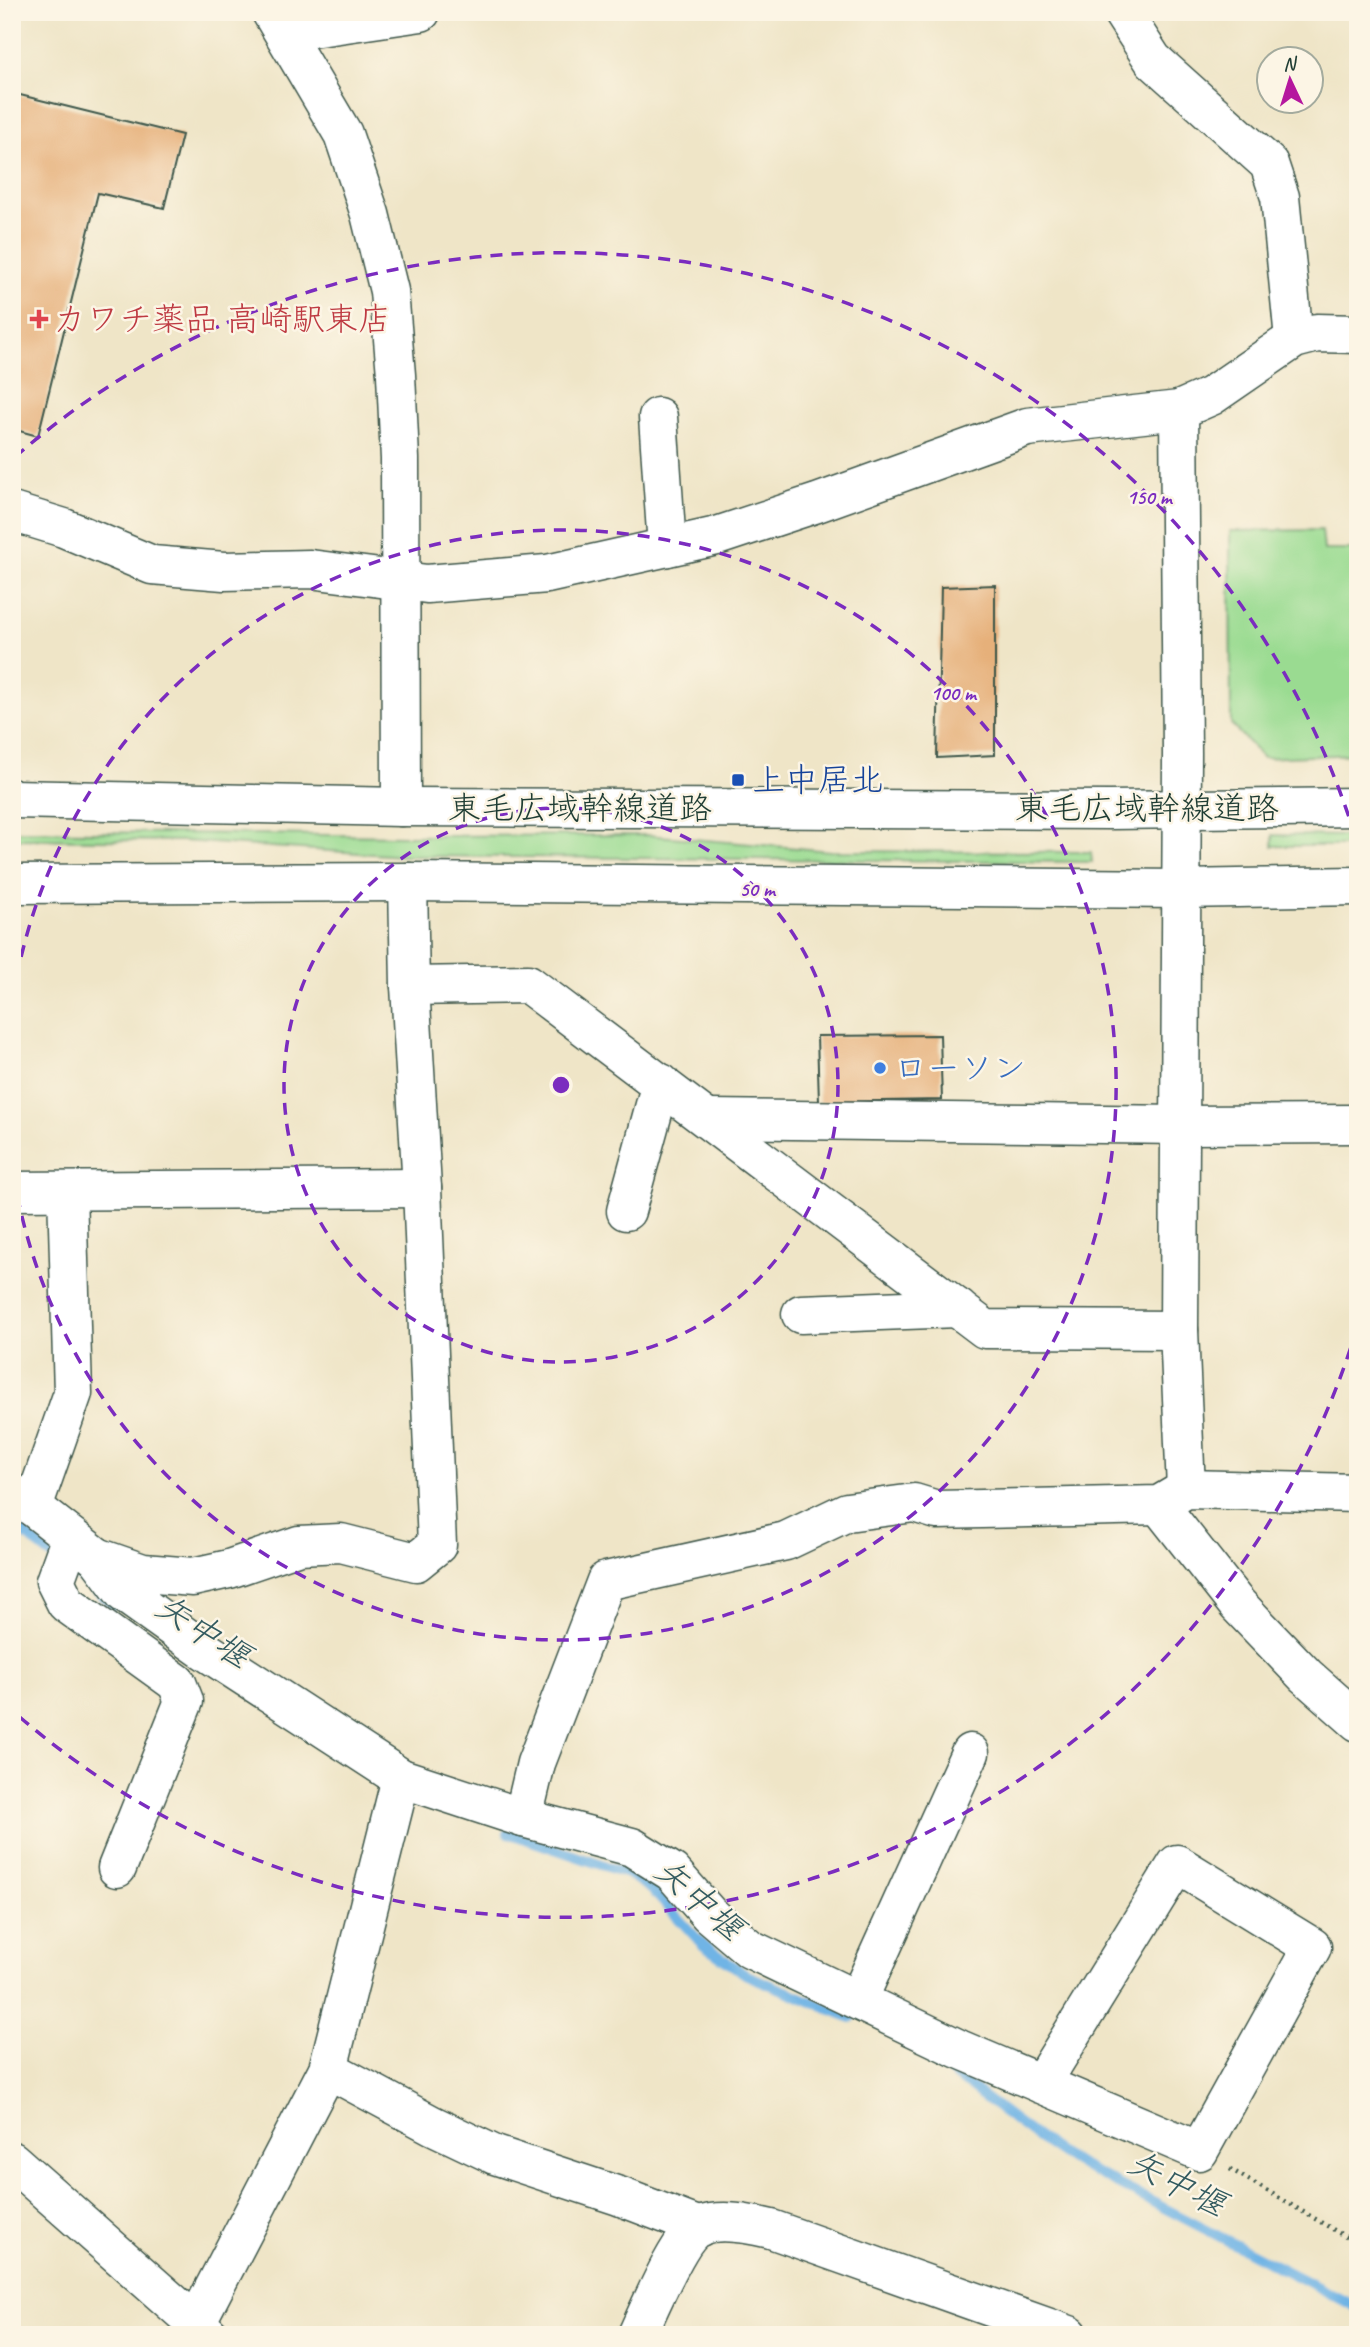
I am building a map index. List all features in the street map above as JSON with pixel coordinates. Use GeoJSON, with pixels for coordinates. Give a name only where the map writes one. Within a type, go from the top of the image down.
{"type":"FeatureCollection","features":[{"type":"Feature","properties":{"kind":"main road"},"geometry":{"type":"LineString","coordinates":[[401,807],[402,580],[397,387],[389,291],[370,214],[344,134],[278,22],[421,12]]}},
{"type":"Feature","properties":{"kind":"main road"},"geometry":{"type":"LineString","coordinates":[[1122,12],[1153,60],[1269,164],[1280,197],[1294,339]]}},
{"type":"Feature","properties":{"kind":"main road"},"geometry":{"type":"LineString","coordinates":[[12,512],[64,528],[152,565],[224,571],[310,569],[427,584],[548,574],[717,536],[1027,427],[1178,410],[1211,396],[1294,339],[1317,333],[1358,334]]}},
{"type":"Feature","properties":{"kind":"main road"},"geometry":{"type":"LineString","coordinates":[[1178,410],[1182,810],[1179,1330],[1172,1497],[1237,1604],[1306,1676],[1358,1722]]}},
{"type":"Feature","properties":{"kind":"main road"},"geometry":{"type":"LineString","coordinates":[[658,417],[667,547]]}},
{"type":"Feature","properties":{"kind":"main road","name":"東毛広域幹線道路"},"geometry":{"type":"LineString","coordinates":[[12,799],[401,807],[1182,810],[1358,807]]}},
{"type":"Feature","properties":{"kind":"main road"},"geometry":{"type":"LineString","coordinates":[[72,1555],[143,1573],[193,1577],[229,1569],[299,1545],[341,1544],[416,1562],[437,1545],[422,1188],[410,986],[408,882]]}},
{"type":"Feature","properties":{"kind":"main road"},"geometry":{"type":"LineString","coordinates":[[12,884],[408,882],[1181,889],[1358,886]]}},
{"type":"Feature","properties":{"kind":"main road"},"geometry":{"type":"LineString","coordinates":[[410,986],[528,984],[985,1329],[1179,1330]]}},
{"type":"Feature","properties":{"kind":"main road"},"geometry":{"type":"LineString","coordinates":[[625,1211],[661,1083]]}},
{"type":"Feature","properties":{"kind":"main road"},"geometry":{"type":"LineString","coordinates":[[709,1119],[1358,1125]]}},
{"type":"Feature","properties":{"kind":"main road"},"geometry":{"type":"LineString","coordinates":[[12,1191],[422,1188]]}},
{"type":"Feature","properties":{"kind":"main road"},"geometry":{"type":"LineString","coordinates":[[68,1192],[73,1393],[23,1500],[72,1555],[398,1790],[523,1818],[632,1847],[672,1872],[709,1914],[751,1949],[959,2049],[1041,2084],[1199,2151],[1312,1947],[1177,1864],[1041,2084]]}},
{"type":"Feature","properties":{"kind":"main road"},"geometry":{"type":"LineString","coordinates":[[802,1314],[958,1308]]}},
{"type":"Feature","properties":{"kind":"main road"},"geometry":{"type":"LineString","coordinates":[[523,1818],[536,1763],[606,1581],[786,1541],[847,1512],[914,1503],[937,1510],[1172,1497],[1358,1493]]}},
{"type":"Feature","properties":{"kind":"main road"},"geometry":{"type":"LineString","coordinates":[[72,1555],[66,1603],[177,1683],[184,1701],[117,1868]]}},
{"type":"Feature","properties":{"kind":"main road"},"geometry":{"type":"LineString","coordinates":[[858,2000],[970,1753]]}},
{"type":"Feature","properties":{"kind":"main road"},"geometry":{"type":"LineString","coordinates":[[12,2161],[202,2329],[328,2069],[398,1790]]}},
{"type":"Feature","properties":{"kind":"main road"},"geometry":{"type":"LineString","coordinates":[[328,2069],[432,2125],[495,2155],[619,2196],[699,2227]]}},
{"type":"Feature","properties":{"kind":"main road"},"geometry":{"type":"LineString","coordinates":[[637,2335],[685,2239],[699,2227],[722,2223],[748,2224],[771,2229],[1069,2335]]}},
{"type":"Feature","properties":{"kind":"path"},"geometry":{"type":"LineString","coordinates":[[1199,2151],[1358,2244]]}},
{"type":"Feature","properties":{"kind":"green space"},"geometry":{"type":"Polygon","coordinates":[[[1322,530],[1324,550],[1358,550],[1358,754],[1263,758],[1231,724],[1230,531],[1322,530]]]}},
{"type":"Feature","properties":{"kind":"green space"},"geometry":{"type":"Polygon","coordinates":[[[12,831],[402,836],[647,835],[831,851],[1091,852],[1092,862],[402,856],[183,841],[12,839],[12,831]]]}},
{"type":"Feature","properties":{"kind":"green space"},"geometry":{"type":"Polygon","coordinates":[[[1273,835],[1358,836],[1358,846],[1273,846],[1273,835]]]}},
{"type":"Feature","properties":{"kind":"building","name":"カワチ薬品 高崎駅東店"},"geometry":{"type":"Polygon","coordinates":[[[12,93],[182,135],[164,208],[98,193],[38,436],[12,429],[12,93]]]}},
{"type":"Feature","properties":{"kind":"building"},"geometry":{"type":"Polygon","coordinates":[[[995,585],[995,755],[937,758],[941,587],[995,585]]]}},
{"type":"Feature","properties":{"kind":"building","name":"ローソン"},"geometry":{"type":"Polygon","coordinates":[[[940,1035],[942,1100],[819,1102],[817,1036],[940,1035]]]}},
{"type":"Feature","properties":{"kind":"waterway","name":"矢中堰"},"geometry":{"type":"LineString","coordinates":[[12,1524],[114,1605]]}},
{"type":"Feature","properties":{"kind":"waterway","name":"矢中堰"},"geometry":{"type":"LineString","coordinates":[[508,1833],[628,1874],[651,1889],[704,1946],[747,1975],[851,2018]]}},
{"type":"Feature","properties":{"kind":"waterway","name":"矢中堰"},"geometry":{"type":"LineString","coordinates":[[920,2049],[1071,2160],[1358,2308]]}},
{"type":"Feature","properties":{"kind":"place","name":"カワチ薬品 高崎駅東店"},"geometry":{"type":"Point","coordinates":[39,319]}},
{"type":"Feature","properties":{"kind":"place","name":"上中居北"},"geometry":{"type":"Point","coordinates":[738,780]}},
{"type":"Feature","properties":{"kind":"place","name":"ローソン"},"geometry":{"type":"Point","coordinates":[880,1068]}}]}
